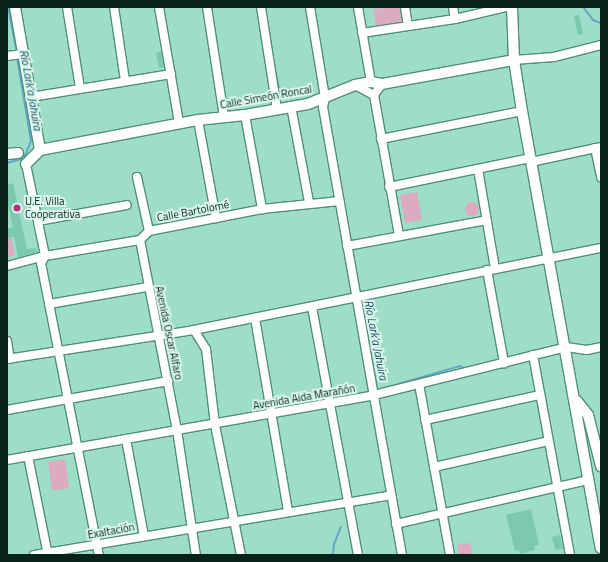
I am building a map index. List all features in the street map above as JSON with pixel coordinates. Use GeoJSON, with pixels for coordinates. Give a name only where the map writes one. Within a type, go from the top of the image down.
{"type":"FeatureCollection","features":[{"type":"Feature","properties":{"kind":"street"},"geometry":{"type":"LineString","coordinates":[[15,7],[40,150],[26,164],[45,256],[41,263],[60,351],[99,555]]}},
{"type":"Feature","properties":{"kind":"street"},"geometry":{"type":"LineString","coordinates":[[67,7],[80,88]]}},
{"type":"Feature","properties":{"kind":"street"},"geometry":{"type":"LineString","coordinates":[[114,7],[126,81]]}},
{"type":"Feature","properties":{"kind":"street"},"geometry":{"type":"LineString","coordinates":[[159,7],[179,124]]}},
{"type":"Feature","properties":{"kind":"street"},"geometry":{"type":"LineString","coordinates":[[208,7],[224,117]]}},
{"type":"Feature","properties":{"kind":"street"},"geometry":{"type":"LineString","coordinates":[[260,7],[277,109]]}},
{"type":"Feature","properties":{"kind":"street"},"geometry":{"type":"LineString","coordinates":[[310,7],[325,98],[323,107],[402,555]]}},
{"type":"Feature","properties":{"kind":"street"},"geometry":{"type":"LineString","coordinates":[[358,7],[371,82]]}},
{"type":"Feature","properties":{"kind":"street"},"geometry":{"type":"LineString","coordinates":[[405,7],[408,26]]}},
{"type":"Feature","properties":{"kind":"street"},"geometry":{"type":"LineString","coordinates":[[453,7],[455,19]]}},
{"type":"Feature","properties":{"kind":"street"},"geometry":{"type":"LineString","coordinates":[[362,33],[455,19],[506,7]]}},
{"type":"Feature","properties":{"kind":"street"},"geometry":{"type":"LineString","coordinates":[[512,7],[514,60],[522,111],[566,347],[601,548]]}},
{"type":"Feature","properties":{"kind":"street"},"geometry":{"type":"LineString","coordinates":[[514,60],[554,57],[601,45]]}},
{"type":"Feature","properties":{"kind":"street"},"geometry":{"type":"LineString","coordinates":[[7,56],[23,54]]}},
{"type":"Feature","properties":{"kind":"street","name":"Calle Simeón Roncal"},"geometry":{"type":"LineString","coordinates":[[40,150],[198,120],[245,115],[315,102],[355,85],[371,82],[382,84],[514,60]]}},
{"type":"Feature","properties":{"kind":"street"},"geometry":{"type":"LineString","coordinates":[[31,97],[171,74]]}},
{"type":"Feature","properties":{"kind":"street"},"geometry":{"type":"LineString","coordinates":[[382,84],[374,95],[389,187],[399,236]]}},
{"type":"Feature","properties":{"kind":"street"},"geometry":{"type":"LineString","coordinates":[[355,85],[374,95]]}},
{"type":"Feature","properties":{"kind":"street"},"geometry":{"type":"LineString","coordinates":[[291,106],[309,202]]}},
{"type":"Feature","properties":{"kind":"street"},"geometry":{"type":"LineString","coordinates":[[382,139],[522,111]]}},
{"type":"Feature","properties":{"kind":"street"},"geometry":{"type":"LineString","coordinates":[[245,115],[262,209]]}},
{"type":"Feature","properties":{"kind":"street"},"geometry":{"type":"LineString","coordinates":[[198,120],[216,218]]}},
{"type":"Feature","properties":{"kind":"street"},"geometry":{"type":"LineString","coordinates":[[389,187],[478,169],[598,148],[601,178]]}},
{"type":"Feature","properties":{"kind":"street"},"geometry":{"type":"LineString","coordinates":[[7,154],[18,153]]}},
{"type":"Feature","properties":{"kind":"street"},"geometry":{"type":"LineString","coordinates":[[478,169],[487,220],[491,269],[504,363]]}},
{"type":"Feature","properties":{"kind":"street"},"geometry":{"type":"LineString","coordinates":[[137,177],[149,231]]}},
{"type":"Feature","properties":{"kind":"street","name":"Calle Bartolomé"},"geometry":{"type":"LineString","coordinates":[[140,240],[149,231],[262,209],[309,202],[319,204],[340,201]]}},
{"type":"Feature","properties":{"kind":"street"},"geometry":{"type":"LineString","coordinates":[[38,221],[127,204]]}},
{"type":"Feature","properties":{"kind":"street"},"geometry":{"type":"LineString","coordinates":[[347,246],[487,220]]}},
{"type":"Feature","properties":{"kind":"street"},"geometry":{"type":"LineString","coordinates":[[7,266],[45,256],[140,240]]}},
{"type":"Feature","properties":{"kind":"street","name":"Avenida Oscar Alfaro"},"geometry":{"type":"LineString","coordinates":[[140,240],[147,287],[168,381],[177,430],[196,555]]}},
{"type":"Feature","properties":{"kind":"street"},"geometry":{"type":"LineString","coordinates":[[7,342],[8,359],[157,336],[312,307],[356,298],[364,294],[601,248]]}},
{"type":"Feature","properties":{"kind":"street"},"geometry":{"type":"LineString","coordinates":[[49,304],[147,287]]}},
{"type":"Feature","properties":{"kind":"street"},"geometry":{"type":"LineString","coordinates":[[312,307],[358,555]]}},
{"type":"Feature","properties":{"kind":"street"},"geometry":{"type":"LineString","coordinates":[[255,318],[288,512]]}},
{"type":"Feature","properties":{"kind":"street"},"geometry":{"type":"LineString","coordinates":[[194,330],[206,348],[215,425],[241,555]]}},
{"type":"Feature","properties":{"kind":"street","name":"Avenida Aida Marañón"},"geometry":{"type":"LineString","coordinates":[[7,460],[177,430],[215,425],[329,402],[374,395],[566,347],[587,350],[601,347]]}},
{"type":"Feature","properties":{"kind":"street"},"geometry":{"type":"LineString","coordinates":[[532,355],[570,554],[561,555]]}},
{"type":"Feature","properties":{"kind":"street"},"geometry":{"type":"LineString","coordinates":[[7,410],[168,381]]}},
{"type":"Feature","properties":{"kind":"street"},"geometry":{"type":"LineString","coordinates":[[419,384],[450,555]]}},
{"type":"Feature","properties":{"kind":"street"},"geometry":{"type":"LineString","coordinates":[[425,420],[540,395]]}},
{"type":"Feature","properties":{"kind":"street"},"geometry":{"type":"LineString","coordinates":[[575,400],[588,415],[597,437],[601,466]]}},
{"type":"Feature","properties":{"kind":"street"},"geometry":{"type":"LineString","coordinates":[[126,439],[144,536]]}},
{"type":"Feature","properties":{"kind":"street"},"geometry":{"type":"LineString","coordinates":[[434,467],[548,441]]}},
{"type":"Feature","properties":{"kind":"street"},"geometry":{"type":"LineString","coordinates":[[28,456],[47,554]]}},
{"type":"Feature","properties":{"kind":"street"},"geometry":{"type":"LineString","coordinates":[[396,524],[588,480]]}},
{"type":"Feature","properties":{"kind":"street","name":"Exaltación"},"geometry":{"type":"LineString","coordinates":[[34,555],[47,554],[144,536],[234,523],[288,512],[391,495]]}},
{"type":"Feature","properties":{"kind":"shaded area"},"geometry":{"type":"Polygon","coordinates":[[[402,7],[404,22],[376,26],[373,9],[402,7]]]}},
{"type":"Feature","properties":{"kind":"shaded area"},"geometry":{"type":"Polygon","coordinates":[[[417,192],[422,220],[405,223],[400,195],[417,192]]]}},
{"type":"Feature","properties":{"kind":"shaded area"},"geometry":{"type":"Polygon","coordinates":[[[472,202],[477,204],[479,209],[477,214],[472,216],[467,214],[465,209],[467,204],[472,202]]]}},
{"type":"Feature","properties":{"kind":"shaded area"},"geometry":{"type":"Polygon","coordinates":[[[11,238],[15,255],[7,257],[7,239],[11,238]]]}},
{"type":"Feature","properties":{"kind":"shaded area"},"geometry":{"type":"Polygon","coordinates":[[[65,459],[69,488],[52,491],[48,462],[65,459]]]}},
{"type":"Feature","properties":{"kind":"shaded area"},"geometry":{"type":"Polygon","coordinates":[[[470,543],[473,555],[459,555],[457,545],[470,543]]]}},
{"type":"Feature","properties":{"kind":"building"},"geometry":{"type":"Polygon","coordinates":[[[579,15],[583,34],[578,35],[574,16],[579,15]]]}},
{"type":"Feature","properties":{"kind":"building"},"geometry":{"type":"Polygon","coordinates":[[[161,52],[164,67],[159,68],[156,53],[161,52]]]}},
{"type":"Feature","properties":{"kind":"building"},"geometry":{"type":"Polygon","coordinates":[[[13,183],[27,249],[36,248],[37,252],[18,257],[14,237],[7,238],[7,229],[13,227],[7,202],[7,185],[13,183]]]}},
{"type":"Feature","properties":{"kind":"building"},"geometry":{"type":"Polygon","coordinates":[[[531,509],[539,545],[534,546],[535,550],[520,554],[519,550],[515,551],[506,515],[531,509]]]}},
{"type":"Feature","properties":{"kind":"building"},"geometry":{"type":"Polygon","coordinates":[[[560,535],[563,549],[555,550],[552,537],[560,535]]]}},
{"type":"Feature","properties":{"kind":"waterway","name":"Río Lark’a Jahuira"},"geometry":{"type":"LineString","coordinates":[[8,7],[17,53]]}},
{"type":"Feature","properties":{"kind":"waterway","name":"Río Lark’a Jahuira"},"geometry":{"type":"LineString","coordinates":[[583,7],[593,20],[601,23]]}},
{"type":"Feature","properties":{"kind":"waterway"},"geometry":{"type":"LineString","coordinates":[[261,30],[262,39]]}},
{"type":"Feature","properties":{"kind":"waterway","name":"Río Lark’a Jahuira"},"geometry":{"type":"LineString","coordinates":[[7,163],[24,158],[31,141],[17,57]]}},
{"type":"Feature","properties":{"kind":"waterway"},"geometry":{"type":"LineString","coordinates":[[275,71],[281,96],[312,91],[314,99]]}},
{"type":"Feature","properties":{"kind":"waterway","name":"Río Lark’a Jahuira"},"geometry":{"type":"LineString","coordinates":[[354,263],[356,274]]}},
{"type":"Feature","properties":{"kind":"waterway","name":"Río Lark’a Jahuira"},"geometry":{"type":"LineString","coordinates":[[376,388],[378,390],[460,366],[464,369]]}},
{"type":"Feature","properties":{"kind":"waterway","name":"Río Lark’a Jahuira"},"geometry":{"type":"LineString","coordinates":[[478,372],[489,370]]}},
{"type":"Feature","properties":{"kind":"waterway"},"geometry":{"type":"LineString","coordinates":[[333,555],[334,544],[341,527]]}},
{"type":"Feature","properties":{"kind":"place","name":"U.E. Villa Cooperativa"},"geometry":{"type":"Point","coordinates":[17,208]}}]}
